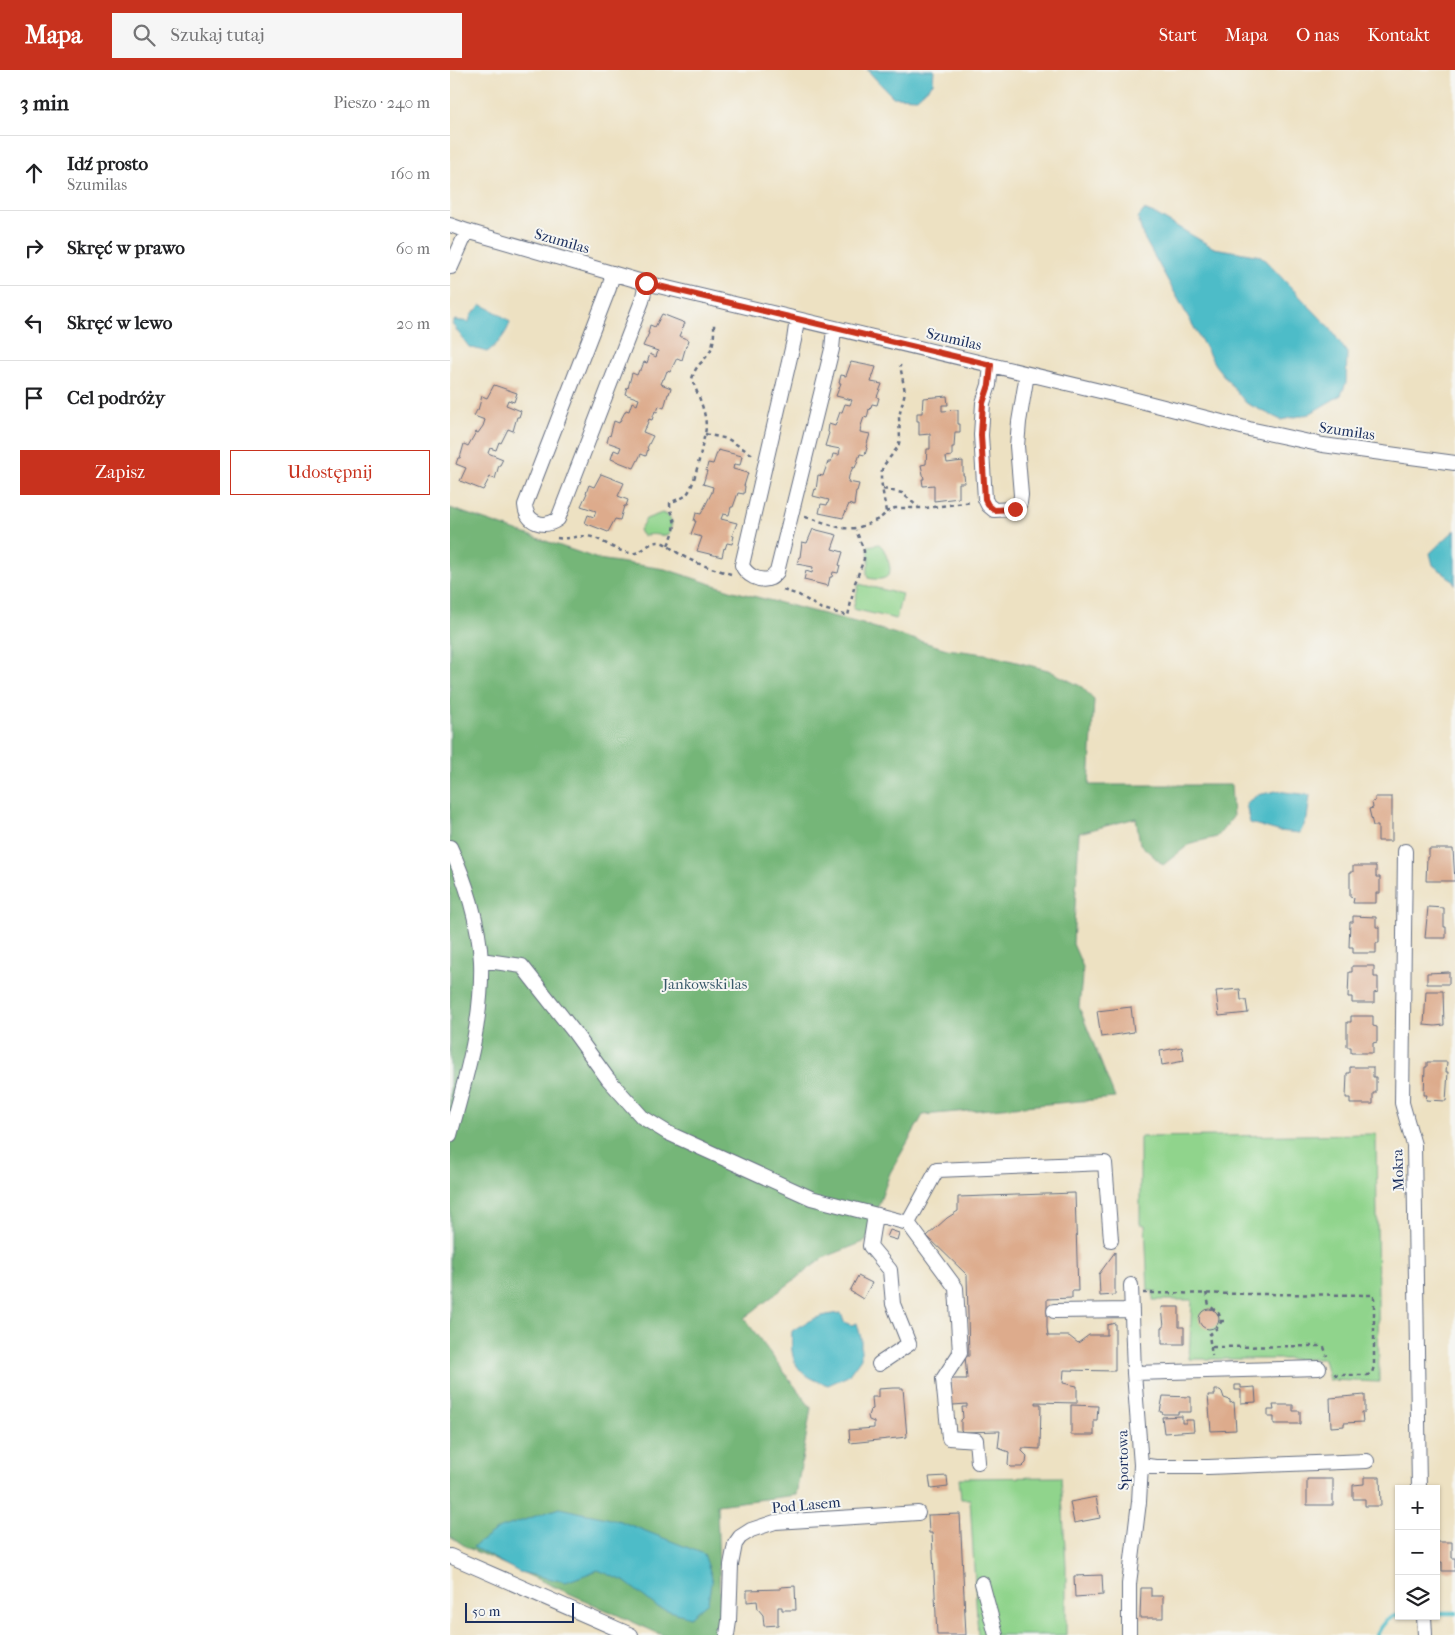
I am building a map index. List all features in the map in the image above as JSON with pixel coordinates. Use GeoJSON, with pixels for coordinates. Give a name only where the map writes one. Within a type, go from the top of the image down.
{"type":"FeatureCollection","features":[{"type":"Feature","properties":{"kind":"street","name":"Szumilas"},"geometry":{"type":"LineString","coordinates":[[450,225],[646,283],[1121,396],[1249,429],[1323,445],[1455,463]]}},
{"type":"Feature","properties":{"kind":"street"},"geometry":{"type":"LineString","coordinates":[[450,266],[467,231]]}},
{"type":"Feature","properties":{"kind":"street"},"geometry":{"type":"LineString","coordinates":[[613,273],[610,288],[525,505],[526,513],[531,519],[543,524],[552,523],[558,519],[642,301],[646,283]]}},
{"type":"Feature","properties":{"kind":"street"},"geometry":{"type":"LineString","coordinates":[[797,319],[794,340],[742,565],[744,571],[749,576],[764,579],[771,578],[777,572],[832,349],[834,328]]}},
{"type":"Feature","properties":{"kind":"street"},"geometry":{"type":"LineString","coordinates":[[991,365],[989,385],[983,403],[981,435],[985,499],[994,510],[1015,509],[1020,503],[1017,446],[1027,374]]}},
{"type":"Feature","properties":{"kind":"street"},"geometry":{"type":"LineString","coordinates":[[450,847],[472,910],[481,960],[481,992],[476,1028],[469,1065],[450,1135]]}},
{"type":"Feature","properties":{"kind":"street","name":"Mokra"},"geometry":{"type":"LineString","coordinates":[[1405,851],[1402,1103],[1414,1146],[1419,1485]]}},
{"type":"Feature","properties":{"kind":"street"},"geometry":{"type":"LineString","coordinates":[[481,960],[522,966],[608,1078],[642,1117],[668,1133],[811,1198],[908,1223],[956,1288],[960,1353],[944,1379],[949,1438],[976,1440],[978,1462]]}},
{"type":"Feature","properties":{"kind":"street"},"geometry":{"type":"LineString","coordinates":[[908,1223],[937,1170],[1106,1163],[1111,1240]]}},
{"type":"Feature","properties":{"kind":"street"},"geometry":{"type":"LineString","coordinates":[[875,1215],[870,1246],[890,1270],[893,1304],[909,1344],[879,1364]]}},
{"type":"Feature","properties":{"kind":"street","name":"Sportowa"},"geometry":{"type":"LineString","coordinates":[[1129,1635],[1129,1584],[1139,1502],[1141,1465],[1134,1373],[1132,1289]]}},
{"type":"Feature","properties":{"kind":"street"},"geometry":{"type":"LineString","coordinates":[[1054,1311],[1132,1310]]}},
{"type":"Feature","properties":{"kind":"street"},"geometry":{"type":"LineString","coordinates":[[1134,1373],[1318,1368]]}},
{"type":"Feature","properties":{"kind":"street"},"geometry":{"type":"LineString","coordinates":[[1141,1465],[1155,1467],[1208,1467],[1367,1461]]}},
{"type":"Feature","properties":{"kind":"street","name":"Pod Lasem"},"geometry":{"type":"LineString","coordinates":[[727,1635],[731,1565],[735,1544],[740,1537],[751,1530],[775,1522],[918,1513]]}},
{"type":"Feature","properties":{"kind":"street"},"geometry":{"type":"LineString","coordinates":[[450,1556],[631,1635]]}},
{"type":"Feature","properties":{"kind":"street"},"geometry":{"type":"LineString","coordinates":[[982,1583],[996,1635]]}},
{"type":"Feature","properties":{"kind":"street"},"geometry":{"type":"LineString","coordinates":[[1424,1620],[1424,1635]]}},
{"type":"Feature","properties":{"kind":"path"},"geometry":{"type":"LineString","coordinates":[[668,545],[675,524],[670,503],[684,497],[691,489],[707,426],[692,379],[699,362],[711,349],[714,338],[714,321]]}},
{"type":"Feature","properties":{"kind":"path"},"geometry":{"type":"LineString","coordinates":[[886,512],[881,472],[898,447],[900,439],[899,417],[905,392],[900,365]]}},
{"type":"Feature","properties":{"kind":"path"},"geometry":{"type":"LineString","coordinates":[[883,489],[902,493],[918,508]]}},
{"type":"Feature","properties":{"kind":"path"},"geometry":{"type":"LineString","coordinates":[[801,516],[822,520],[830,525],[849,530],[856,529],[884,516],[886,512],[895,508],[918,508],[980,500]]}},
{"type":"Feature","properties":{"kind":"path"},"geometry":{"type":"LineString","coordinates":[[783,590],[799,595],[820,608],[848,616],[855,583],[864,559],[864,551],[856,529]]}},
{"type":"Feature","properties":{"kind":"path"},"geometry":{"type":"LineString","coordinates":[[558,538],[565,540],[590,537],[629,554],[637,553],[650,544],[657,542],[668,545],[696,564],[733,575]]}},
{"type":"Feature","properties":{"kind":"path"},"geometry":{"type":"LineString","coordinates":[[1132,1289],[1206,1293],[1374,1295],[1374,1366],[1372,1373],[1368,1376],[1336,1375],[1332,1372],[1324,1347],[1319,1346],[1212,1346],[1209,1335],[1218,1327],[1220,1321],[1219,1314],[1209,1305],[1206,1293]]}},
{"type":"Feature","properties":{"kind":"path"},"geometry":{"type":"LineString","coordinates":[[1220,1321],[1226,1321]]}},
{"type":"Feature","properties":{"kind":"green space","name":"Jankowski las"},"geometry":{"type":"Polygon","coordinates":[[[450,508],[598,559],[665,569],[733,591],[859,623],[947,649],[985,654],[1048,670],[1082,687],[1094,700],[1089,785],[1231,785],[1233,817],[1217,837],[1191,843],[1163,865],[1140,844],[1136,818],[1079,833],[1073,944],[1083,967],[1079,1007],[1115,1098],[923,1115],[890,1173],[866,1241],[823,1258],[744,1318],[811,1408],[796,1495],[717,1505],[721,1635],[662,1635],[468,1548],[450,1536],[450,508]]]}},
{"type":"Feature","properties":{"kind":"green space"},"geometry":{"type":"Polygon","coordinates":[[[662,513],[669,516],[672,522],[669,535],[650,534],[644,536],[641,534],[639,530],[646,519],[662,513]]]}},
{"type":"Feature","properties":{"kind":"green space"},"geometry":{"type":"Polygon","coordinates":[[[879,544],[886,554],[890,569],[889,573],[880,579],[868,578],[868,546],[879,544]]]}},
{"type":"Feature","properties":{"kind":"green space"},"geometry":{"type":"Polygon","coordinates":[[[859,584],[902,594],[896,619],[853,609],[859,584]]]}},
{"type":"Feature","properties":{"kind":"green space"},"geometry":{"type":"Polygon","coordinates":[[[1376,1134],[1379,1382],[1329,1380],[1324,1359],[1189,1359],[1192,1300],[1153,1300],[1153,1291],[1148,1291],[1145,1225],[1140,1224],[1140,1137],[1376,1134]]]}},
{"type":"Feature","properties":{"kind":"green space"},"geometry":{"type":"Polygon","coordinates":[[[1061,1477],[1066,1566],[1066,1635],[978,1635],[970,1499],[961,1499],[959,1478],[1061,1477]]]}},
{"type":"Feature","properties":{"kind":"water"},"geometry":{"type":"Polygon","coordinates":[[[867,70],[934,70],[933,83],[917,98],[893,97],[867,70]]]}},
{"type":"Feature","properties":{"kind":"water"},"geometry":{"type":"Polygon","coordinates":[[[1144,210],[1159,216],[1214,248],[1261,256],[1330,328],[1347,353],[1346,383],[1341,395],[1309,414],[1281,420],[1246,403],[1215,365],[1143,236],[1138,218],[1144,210]]]}},
{"type":"Feature","properties":{"kind":"water"},"geometry":{"type":"Polygon","coordinates":[[[481,305],[496,312],[510,322],[501,339],[487,352],[469,347],[452,324],[455,320],[469,322],[471,315],[481,305]]]}},
{"type":"Feature","properties":{"kind":"water"},"geometry":{"type":"Polygon","coordinates":[[[1455,530],[1455,585],[1451,579],[1433,565],[1430,553],[1455,530]]]}},
{"type":"Feature","properties":{"kind":"water"},"geometry":{"type":"Polygon","coordinates":[[[1276,791],[1310,795],[1307,819],[1300,833],[1278,831],[1250,823],[1246,803],[1258,795],[1276,791]]]}},
{"type":"Feature","properties":{"kind":"water"},"geometry":{"type":"Polygon","coordinates":[[[841,1313],[844,1322],[851,1325],[857,1323],[861,1338],[861,1358],[848,1376],[828,1385],[809,1377],[798,1367],[792,1352],[792,1331],[815,1318],[841,1313]]]}},
{"type":"Feature","properties":{"kind":"water"},"geometry":{"type":"Polygon","coordinates":[[[559,1508],[620,1521],[704,1554],[712,1577],[708,1602],[690,1617],[657,1607],[624,1581],[598,1570],[566,1582],[519,1572],[473,1547],[498,1529],[559,1508]]]}},
{"type":"Feature","properties":{"kind":"building"},"geometry":{"type":"Polygon","coordinates":[[[662,314],[685,323],[679,336],[689,340],[682,360],[677,358],[670,372],[667,371],[663,379],[661,384],[671,388],[664,408],[659,406],[652,420],[649,419],[645,427],[643,432],[653,436],[647,448],[646,456],[641,454],[634,468],[611,459],[614,450],[619,452],[621,447],[607,442],[614,421],[619,423],[626,410],[629,411],[632,402],[637,405],[639,399],[625,394],[632,373],[637,375],[644,362],[647,363],[650,354],[656,357],[658,351],[643,346],[649,333],[650,325],[655,327],[662,314]]]}},
{"type":"Feature","properties":{"kind":"building"},"geometry":{"type":"Polygon","coordinates":[[[851,362],[876,367],[871,382],[882,384],[877,397],[879,398],[877,405],[872,404],[867,418],[864,417],[861,426],[860,432],[870,434],[865,455],[860,454],[855,468],[853,467],[849,476],[848,482],[859,484],[854,506],[849,504],[843,518],[819,513],[821,504],[827,505],[829,500],[813,496],[816,490],[818,475],[823,476],[833,454],[839,455],[840,449],[825,446],[829,433],[829,424],[835,426],[845,404],[850,405],[852,400],[836,396],[841,383],[839,383],[841,375],[846,376],[851,362]]]}},
{"type":"Feature","properties":{"kind":"building"},"geometry":{"type":"Polygon","coordinates":[[[494,385],[517,393],[514,402],[508,400],[506,405],[521,411],[513,431],[508,429],[496,450],[490,448],[488,453],[503,459],[495,479],[490,477],[483,490],[460,481],[466,468],[456,464],[464,444],[468,446],[476,432],[478,433],[483,426],[485,420],[474,416],[482,396],[487,398],[494,385]]]}},
{"type":"Feature","properties":{"kind":"building"},"geometry":{"type":"Polygon","coordinates":[[[947,396],[948,405],[942,405],[942,411],[958,410],[960,432],[955,432],[952,456],[946,457],[947,463],[963,461],[965,483],[959,483],[959,498],[934,501],[934,485],[923,486],[922,479],[924,479],[921,465],[926,464],[927,449],[930,449],[930,434],[919,435],[917,413],[922,413],[923,398],[947,396]]]}},
{"type":"Feature","properties":{"kind":"building"},"geometry":{"type":"Polygon","coordinates":[[[718,450],[742,456],[740,465],[734,464],[733,469],[748,473],[744,494],[738,493],[729,515],[723,514],[721,519],[737,523],[732,536],[734,536],[732,544],[727,543],[722,557],[697,551],[702,537],[691,534],[696,521],[694,521],[696,513],[701,514],[712,492],[713,487],[703,484],[708,463],[713,464],[718,450]]]}},
{"type":"Feature","properties":{"kind":"building"},"geometry":{"type":"Polygon","coordinates":[[[601,474],[624,483],[618,496],[628,500],[620,520],[615,519],[608,532],[585,523],[588,515],[594,517],[596,511],[581,506],[589,485],[594,487],[601,474]]]}},
{"type":"Feature","properties":{"kind":"building"},"geometry":{"type":"Polygon","coordinates":[[[813,529],[837,535],[832,549],[843,552],[838,573],[833,572],[828,586],[804,580],[806,571],[812,573],[813,567],[797,564],[802,542],[807,543],[813,529]]]}},
{"type":"Feature","properties":{"kind":"building"},"geometry":{"type":"Polygon","coordinates":[[[1375,797],[1392,797],[1392,841],[1378,841],[1378,826],[1373,826],[1369,809],[1373,808],[1372,802],[1375,801],[1375,797]]]}},
{"type":"Feature","properties":{"kind":"building"},"geometry":{"type":"Polygon","coordinates":[[[1429,849],[1453,849],[1455,881],[1426,881],[1429,849]]]}},
{"type":"Feature","properties":{"kind":"building"},"geometry":{"type":"Polygon","coordinates":[[[1353,866],[1376,866],[1376,877],[1380,877],[1380,893],[1376,893],[1376,903],[1353,903],[1354,898],[1350,897],[1350,872],[1353,872],[1353,866]]]}},
{"type":"Feature","properties":{"kind":"building"},"geometry":{"type":"Polygon","coordinates":[[[1428,907],[1444,908],[1446,938],[1425,938],[1428,907]]]}},
{"type":"Feature","properties":{"kind":"building"},"geometry":{"type":"Polygon","coordinates":[[[1353,916],[1376,917],[1376,927],[1379,927],[1379,943],[1376,943],[1376,953],[1353,953],[1353,947],[1349,947],[1350,922],[1353,922],[1353,916]]]}},
{"type":"Feature","properties":{"kind":"building"},"geometry":{"type":"Polygon","coordinates":[[[1352,966],[1374,966],[1374,977],[1378,977],[1378,992],[1374,993],[1374,1003],[1352,1003],[1352,997],[1348,997],[1349,972],[1352,972],[1352,966]]]}},
{"type":"Feature","properties":{"kind":"building"},"geometry":{"type":"Polygon","coordinates":[[[1449,972],[1449,984],[1427,984],[1427,973],[1449,972]]]}},
{"type":"Feature","properties":{"kind":"building"},"geometry":{"type":"Polygon","coordinates":[[[1240,989],[1241,1000],[1246,1000],[1248,1013],[1219,1016],[1216,991],[1240,989]]]}},
{"type":"Feature","properties":{"kind":"building"},"geometry":{"type":"Polygon","coordinates":[[[1426,991],[1443,991],[1444,1025],[1424,1025],[1426,991]]]}},
{"type":"Feature","properties":{"kind":"building"},"geometry":{"type":"Polygon","coordinates":[[[1131,1007],[1134,1032],[1101,1037],[1097,1011],[1131,1007]]]}},
{"type":"Feature","properties":{"kind":"building"},"geometry":{"type":"Polygon","coordinates":[[[1351,1016],[1373,1016],[1373,1026],[1377,1027],[1377,1042],[1373,1043],[1373,1053],[1351,1053],[1351,1047],[1347,1047],[1347,1022],[1351,1022],[1351,1016]]]}},
{"type":"Feature","properties":{"kind":"building"},"geometry":{"type":"Polygon","coordinates":[[[1182,1047],[1184,1061],[1162,1065],[1160,1051],[1182,1047]]]}},
{"type":"Feature","properties":{"kind":"building"},"geometry":{"type":"Polygon","coordinates":[[[1427,1062],[1447,1062],[1446,1101],[1426,1100],[1427,1095],[1424,1095],[1425,1067],[1427,1067],[1427,1062]]]}},
{"type":"Feature","properties":{"kind":"building"},"geometry":{"type":"Polygon","coordinates":[[[1350,1067],[1373,1067],[1373,1077],[1376,1077],[1376,1093],[1373,1093],[1373,1104],[1350,1104],[1350,1098],[1346,1098],[1347,1073],[1350,1073],[1350,1067]]]}},
{"type":"Feature","properties":{"kind":"building"},"geometry":{"type":"Polygon","coordinates":[[[1075,1193],[1078,1291],[1072,1291],[1072,1298],[1047,1299],[1048,1336],[1069,1336],[1078,1343],[1089,1335],[1107,1335],[1107,1325],[1115,1323],[1115,1371],[1064,1370],[1063,1383],[1077,1386],[1077,1403],[1035,1402],[1035,1404],[1041,1404],[1040,1449],[1022,1448],[1022,1451],[1027,1456],[1026,1463],[1022,1467],[1010,1467],[1008,1465],[1009,1452],[998,1448],[1000,1431],[963,1432],[961,1430],[962,1407],[967,1407],[967,1404],[953,1405],[951,1403],[951,1381],[953,1379],[967,1379],[965,1356],[969,1356],[967,1275],[927,1236],[958,1211],[958,1197],[1075,1193]]]}},
{"type":"Feature","properties":{"kind":"building"},"geometry":{"type":"Polygon","coordinates":[[[890,1230],[899,1233],[897,1240],[887,1237],[890,1230]]]}},
{"type":"Feature","properties":{"kind":"building"},"geometry":{"type":"Polygon","coordinates":[[[1115,1252],[1115,1295],[1100,1296],[1099,1274],[1115,1252]]]}},
{"type":"Feature","properties":{"kind":"building"},"geometry":{"type":"Polygon","coordinates":[[[858,1276],[872,1283],[863,1299],[850,1291],[858,1276]]]}},
{"type":"Feature","properties":{"kind":"building"},"geometry":{"type":"Polygon","coordinates":[[[1162,1307],[1179,1307],[1179,1327],[1184,1327],[1184,1344],[1162,1344],[1162,1327],[1164,1327],[1162,1307]]]}},
{"type":"Feature","properties":{"kind":"building"},"geometry":{"type":"Polygon","coordinates":[[[1209,1309],[1216,1312],[1219,1319],[1216,1326],[1209,1329],[1202,1326],[1199,1319],[1202,1312],[1209,1309]]]}},
{"type":"Feature","properties":{"kind":"building"},"geometry":{"type":"Polygon","coordinates":[[[1235,1385],[1241,1385],[1241,1388],[1255,1387],[1256,1402],[1241,1403],[1241,1390],[1235,1390],[1235,1385]]]}},
{"type":"Feature","properties":{"kind":"building"},"geometry":{"type":"Polygon","coordinates":[[[903,1388],[907,1437],[850,1443],[849,1430],[874,1428],[874,1422],[869,1420],[868,1416],[870,1410],[873,1409],[872,1397],[878,1397],[878,1389],[903,1388]]]}},
{"type":"Feature","properties":{"kind":"building"},"geometry":{"type":"Polygon","coordinates":[[[1215,1390],[1220,1390],[1224,1398],[1230,1400],[1230,1403],[1234,1402],[1236,1430],[1211,1431],[1208,1395],[1215,1395],[1215,1390]]]}},
{"type":"Feature","properties":{"kind":"building"},"geometry":{"type":"Polygon","coordinates":[[[1365,1395],[1365,1412],[1362,1412],[1363,1422],[1344,1423],[1344,1426],[1331,1427],[1330,1398],[1365,1395]]]}},
{"type":"Feature","properties":{"kind":"building"},"geometry":{"type":"Polygon","coordinates":[[[1163,1396],[1191,1397],[1191,1412],[1163,1414],[1160,1412],[1163,1396]]]}},
{"type":"Feature","properties":{"kind":"building"},"geometry":{"type":"Polygon","coordinates":[[[1071,1405],[1098,1406],[1097,1420],[1094,1420],[1094,1435],[1071,1435],[1071,1405]]]}},
{"type":"Feature","properties":{"kind":"building"},"geometry":{"type":"Polygon","coordinates":[[[1273,1405],[1293,1405],[1293,1411],[1300,1411],[1300,1424],[1274,1424],[1274,1417],[1268,1417],[1268,1410],[1274,1410],[1273,1405]]]}},
{"type":"Feature","properties":{"kind":"building"},"geometry":{"type":"Polygon","coordinates":[[[1182,1416],[1182,1423],[1186,1423],[1186,1420],[1193,1420],[1194,1431],[1164,1433],[1162,1417],[1182,1416]]]}},
{"type":"Feature","properties":{"kind":"building"},"geometry":{"type":"Polygon","coordinates":[[[947,1476],[948,1487],[931,1489],[929,1477],[947,1476]]]}},
{"type":"Feature","properties":{"kind":"building"},"geometry":{"type":"Polygon","coordinates":[[[1364,1477],[1380,1477],[1381,1506],[1365,1506],[1365,1499],[1353,1499],[1353,1485],[1364,1484],[1364,1477]]]}},
{"type":"Feature","properties":{"kind":"building"},"geometry":{"type":"Polygon","coordinates":[[[1307,1479],[1333,1479],[1333,1505],[1307,1505],[1307,1479]]]}},
{"type":"Feature","properties":{"kind":"building"},"geometry":{"type":"Polygon","coordinates":[[[1096,1497],[1100,1518],[1074,1523],[1070,1502],[1096,1497]]]}},
{"type":"Feature","properties":{"kind":"building"},"geometry":{"type":"Polygon","coordinates":[[[960,1514],[966,1635],[937,1635],[932,1533],[929,1533],[928,1515],[960,1514]]]}},
{"type":"Feature","properties":{"kind":"building"},"geometry":{"type":"Polygon","coordinates":[[[1440,1542],[1452,1542],[1452,1558],[1455,1558],[1455,1571],[1442,1571],[1442,1562],[1440,1562],[1440,1542]]]}},
{"type":"Feature","properties":{"kind":"building"},"geometry":{"type":"Polygon","coordinates":[[[1102,1575],[1103,1595],[1075,1597],[1074,1576],[1102,1575]]]}},
{"type":"Feature","properties":{"kind":"building"},"geometry":{"type":"Polygon","coordinates":[[[795,1586],[796,1610],[782,1610],[782,1607],[778,1607],[778,1625],[764,1626],[763,1615],[758,1609],[757,1601],[747,1602],[747,1590],[781,1589],[781,1587],[795,1586]]]}},
{"type":"Feature","properties":{"kind":"building"},"geometry":{"type":"Polygon","coordinates":[[[1141,1588],[1151,1588],[1151,1596],[1163,1596],[1163,1618],[1140,1618],[1141,1588]]]}},
{"type":"Feature","properties":{"kind":"waterway"},"geometry":{"type":"LineString","coordinates":[[1440,1613],[1455,1613]]}},
{"type":"Feature","properties":{"kind":"waterway"},"geometry":{"type":"LineString","coordinates":[[1377,1635],[1385,1622],[1395,1616]]}},
{"type":"Feature","properties":{"kind":"route"},"geometry":{"type":"LineString","coordinates":[[646,283],[991,365],[989,385],[983,403],[981,435],[985,499],[994,510],[1015,509]]}}]}
